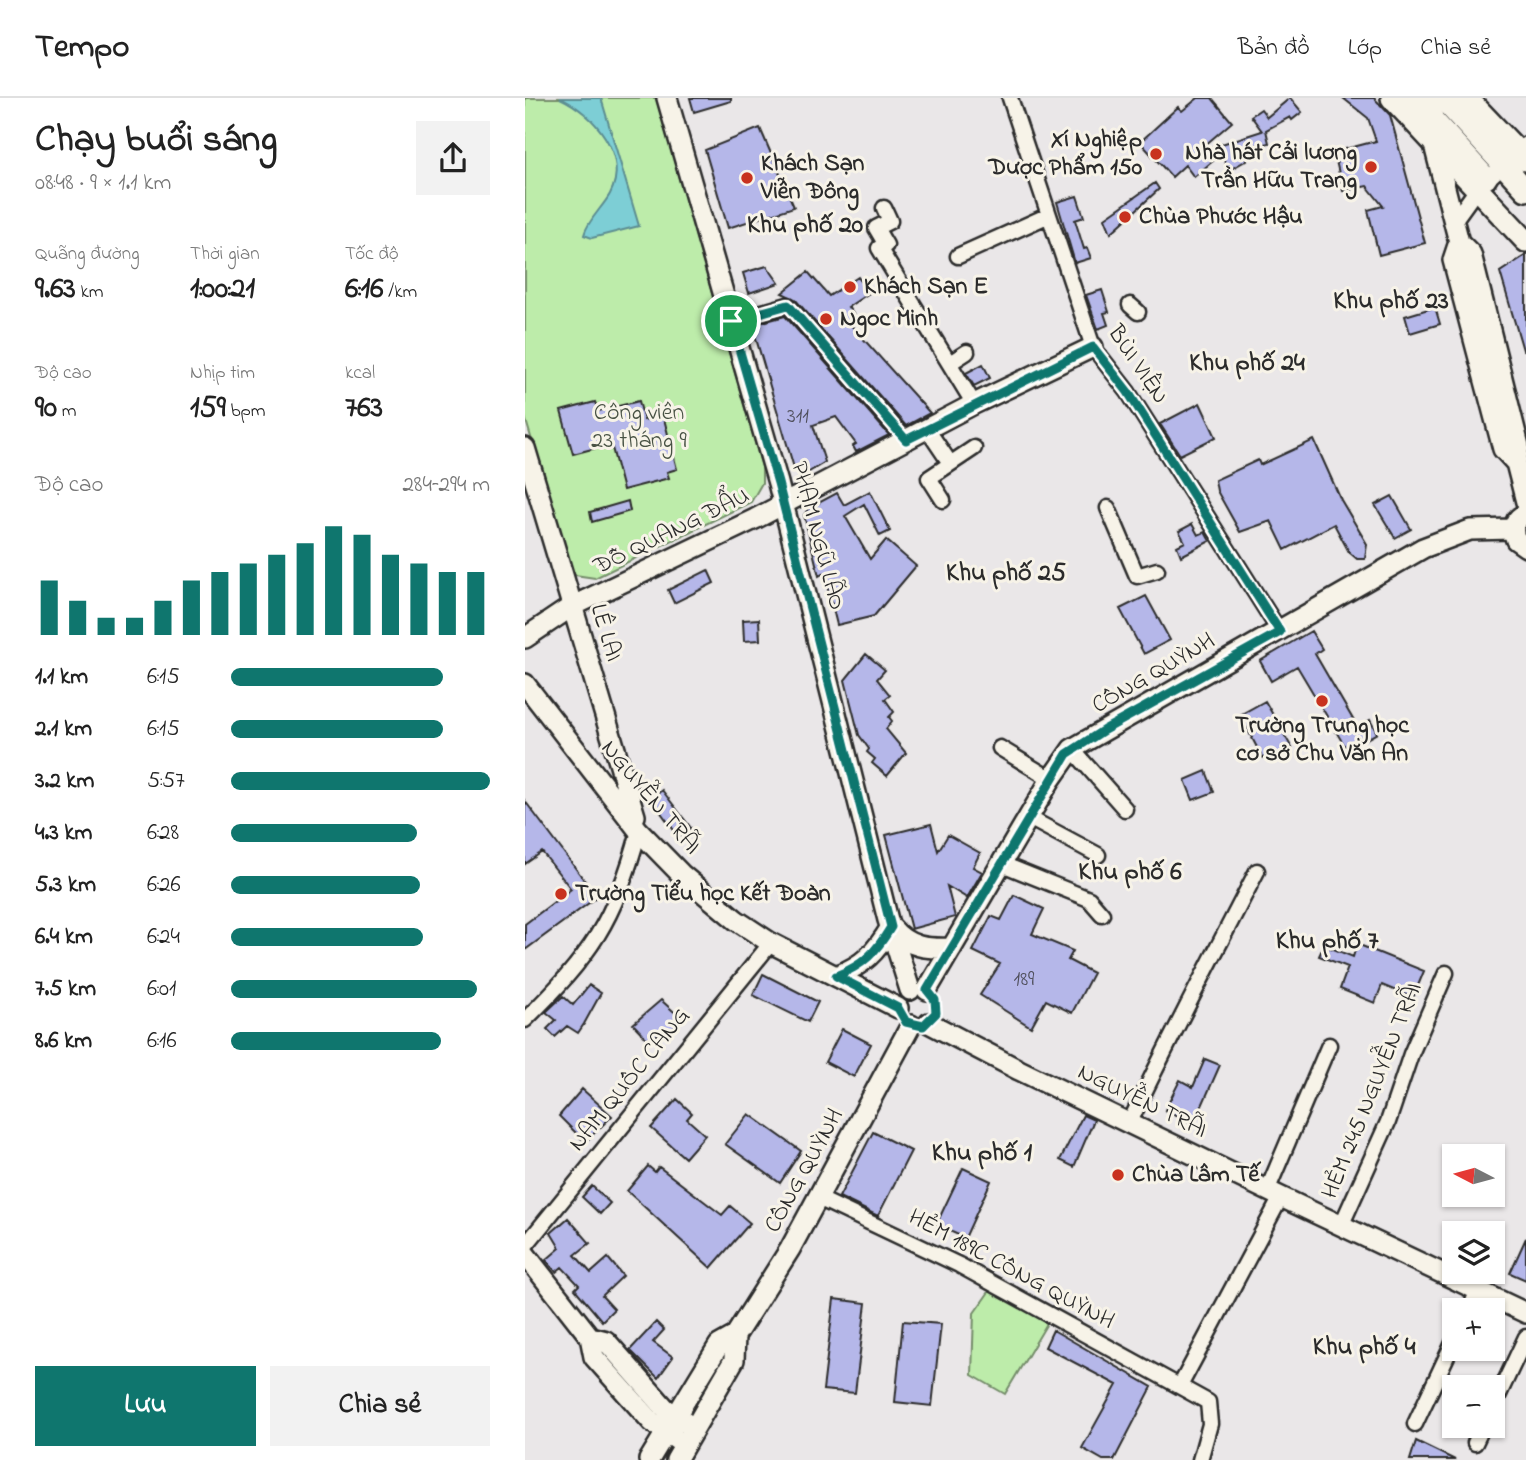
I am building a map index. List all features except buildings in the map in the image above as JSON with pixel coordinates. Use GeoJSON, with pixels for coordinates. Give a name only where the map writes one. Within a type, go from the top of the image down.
{"type":"FeatureCollection","features":[{"type":"Feature","properties":{"kind":"main road","name":"PHẠM NGŨ LÃO"},"geometry":{"type":"LineString","coordinates":[[667,98],[784,505],[891,927],[918,990]]}},
{"type":"Feature","properties":{"kind":"main road"},"geometry":{"type":"LineString","coordinates":[[1392,98],[1433,141],[1506,165]]}},
{"type":"Feature","properties":{"kind":"main road"},"geometry":{"type":"LineString","coordinates":[[1413,98],[1432,108],[1506,165],[1526,241]]}},
{"type":"Feature","properties":{"kind":"main road"},"geometry":{"type":"LineString","coordinates":[[1443,98],[1526,190]]}},
{"type":"Feature","properties":{"kind":"main road"},"geometry":{"type":"LineString","coordinates":[[1467,98],[1506,165],[1526,221]]}},
{"type":"Feature","properties":{"kind":"main road"},"geometry":{"type":"LineString","coordinates":[[1432,108],[1433,141],[1459,242],[1453,260],[1503,449],[1516,463],[1526,502]]}},
{"type":"Feature","properties":{"kind":"main road","name":"ÐỖ QUANG ÐẨU"},"geometry":{"type":"LineString","coordinates":[[525,638],[571,607],[784,505],[974,404],[1093,347]]}},
{"type":"Feature","properties":{"kind":"main road","name":"LÊ LAI"},"geometry":{"type":"LineString","coordinates":[[525,448],[639,831]]}},
{"type":"Feature","properties":{"kind":"main road"},"geometry":{"type":"LineString","coordinates":[[1526,513],[1517,519],[1513,529],[1516,540],[1526,547]]}},
{"type":"Feature","properties":{"kind":"main road","name":"CỐNG QUỲNH"},"geometry":{"type":"LineString","coordinates":[[918,990],[953,948],[1051,779],[1072,749],[1423,548],[1470,530],[1513,529]]}},
{"type":"Feature","properties":{"kind":"main road","name":"NGUYỄN TRÃI"},"geometry":{"type":"LineString","coordinates":[[525,684],[639,831],[690,882],[736,920],[771,943],[898,1008]]}},
{"type":"Feature","properties":{"kind":"main road"},"geometry":{"type":"LineString","coordinates":[[569,738],[583,744],[594,744],[604,736],[607,721]]}},
{"type":"Feature","properties":{"kind":"main road"},"geometry":{"type":"LineString","coordinates":[[836,976],[857,968],[871,957],[891,927],[900,938],[919,947],[953,948]]}},
{"type":"Feature","properties":{"kind":"main road"},"geometry":{"type":"LineString","coordinates":[[918,990],[937,1006],[920,1024],[902,1018],[898,1008],[900,999],[918,990]]}},
{"type":"Feature","properties":{"kind":"main road","name":"CỐNG QUỲNH"},"geometry":{"type":"LineString","coordinates":[[685,1445],[734,1360],[735,1336],[920,1024]]}},
{"type":"Feature","properties":{"kind":"main road","name":"NGUYỄN TRÃI"},"geometry":{"type":"LineString","coordinates":[[920,1024],[1526,1313]]}},
{"type":"Feature","properties":{"kind":"main road"},"geometry":{"type":"LineString","coordinates":[[525,1254],[590,1337],[594,1357],[665,1433],[685,1445]]}},
{"type":"Feature","properties":{"kind":"main road","name":"CỐNG QUỲNH"},"geometry":{"type":"LineString","coordinates":[[649,1460],[719,1345],[735,1336]]}},
{"type":"Feature","properties":{"kind":"main road"},"geometry":{"type":"LineString","coordinates":[[590,1337],[606,1341],[676,1416],[685,1445]]}},
{"type":"Feature","properties":{"kind":"street","name":"BÙI VIỆN"},"geometry":{"type":"LineString","coordinates":[[1010,98],[1093,347],[1128,392],[1280,632]]}},
{"type":"Feature","properties":{"kind":"street"},"geometry":{"type":"LineString","coordinates":[[1454,221],[1506,165]]}},
{"type":"Feature","properties":{"kind":"street"},"geometry":{"type":"LineString","coordinates":[[884,208],[890,221],[876,228],[886,244],[879,248],[974,404]]}},
{"type":"Feature","properties":{"kind":"street"},"geometry":{"type":"LineString","coordinates":[[958,256],[1049,215]]}},
{"type":"Feature","properties":{"kind":"street"},"geometry":{"type":"LineString","coordinates":[[731,321],[788,305],[906,440]]}},
{"type":"Feature","properties":{"kind":"street"},"geometry":{"type":"LineString","coordinates":[[950,363],[967,352]]}},
{"type":"Feature","properties":{"kind":"street"},"geometry":{"type":"LineString","coordinates":[[927,429],[950,463]]}},
{"type":"Feature","properties":{"kind":"street"},"geometry":{"type":"LineString","coordinates":[[943,500],[929,478],[974,448]]}},
{"type":"Feature","properties":{"kind":"street"},"geometry":{"type":"LineString","coordinates":[[1108,508],[1137,576],[1157,570]]}},
{"type":"Feature","properties":{"kind":"street"},"geometry":{"type":"LineString","coordinates":[[1000,748],[1051,779]]}},
{"type":"Feature","properties":{"kind":"street"},"geometry":{"type":"LineString","coordinates":[[1072,749],[1125,809]]}},
{"type":"Feature","properties":{"kind":"street"},"geometry":{"type":"LineString","coordinates":[[1029,818],[1098,855]]}},
{"type":"Feature","properties":{"kind":"street"},"geometry":{"type":"LineString","coordinates":[[525,1020],[580,964],[596,942],[622,888],[639,831]]}},
{"type":"Feature","properties":{"kind":"street"},"geometry":{"type":"LineString","coordinates":[[1002,864],[1089,899],[1102,914]]}},
{"type":"Feature","properties":{"kind":"street"},"geometry":{"type":"LineString","coordinates":[[1130,1122],[1174,1028],[1189,1005],[1257,871]]}},
{"type":"Feature","properties":{"kind":"street","name":"NAM QUỐC CANG"},"geometry":{"type":"LineString","coordinates":[[525,1246],[771,943]]}},
{"type":"Feature","properties":{"kind":"street","name":"HẺM 245 NGUYỄN TRÃI"},"geometry":{"type":"LineString","coordinates":[[1341,1226],[1388,1122],[1411,1054],[1446,973]]}},
{"type":"Feature","properties":{"kind":"street"},"geometry":{"type":"LineString","coordinates":[[1180,1386],[1274,1194],[1329,1045]]}},
{"type":"Feature","properties":{"kind":"street","name":"HẺM 189C CỐNG QUỲNH"},"geometry":{"type":"LineString","coordinates":[[818,1198],[959,1265],[1208,1402],[1210,1423],[1200,1460]]}},
{"type":"Feature","properties":{"kind":"street"},"geometry":{"type":"LineString","coordinates":[[1475,1298],[1478,1290]]}},
{"type":"Feature","properties":{"kind":"street"},"geometry":{"type":"LineString","coordinates":[[1505,1382],[1526,1338]]}},
{"type":"Feature","properties":{"kind":"street"},"geometry":{"type":"LineString","coordinates":[[1415,1424],[1445,1361]]}},
{"type":"Feature","properties":{"kind":"street"},"geometry":{"type":"LineString","coordinates":[[1475,1443],[1477,1438]]}},
{"type":"Feature","properties":{"kind":"green space","name":"Công viên 23 tháng 9"},"geometry":{"type":"Polygon","coordinates":[[[525,98],[656,98],[762,467],[762,483],[751,502],[595,578],[575,575],[569,566],[525,417],[525,98]]]}},
{"type":"Feature","properties":{"kind":"green space"},"geometry":{"type":"Polygon","coordinates":[[[991,1289],[1049,1320],[1005,1394],[972,1375],[974,1313],[991,1289]]]}},
{"type":"Feature","properties":{"kind":"water"},"geometry":{"type":"Polygon","coordinates":[[[560,98],[601,98],[639,226],[592,238],[584,235],[610,194],[615,179],[615,165],[612,150],[596,125],[585,114],[560,98]]]}},
{"type":"Feature","properties":{"kind":"place","name":"Xí Nghiệp Dược Phẩm 150"},"geometry":{"type":"Point","coordinates":[1156,154]}},
{"type":"Feature","properties":{"kind":"place","name":"Nhà hát Cải lương Trần Hữu Trang"},"geometry":{"type":"Point","coordinates":[1371,167]}},
{"type":"Feature","properties":{"kind":"place","name":"Khách Sạn Viễn Đông"},"geometry":{"type":"Point","coordinates":[747,178]}},
{"type":"Feature","properties":{"kind":"place","name":"Chùa Phước Hậu"},"geometry":{"type":"Point","coordinates":[1125,217]}},
{"type":"Feature","properties":{"kind":"place","name":"Khách Sạn E"},"geometry":{"type":"Point","coordinates":[850,287]}},
{"type":"Feature","properties":{"kind":"place","name":"Ngoc Minh"},"geometry":{"type":"Point","coordinates":[826,319]}},
{"type":"Feature","properties":{"kind":"place","name":"Trường Trung học cơ sở Chu Văn An"},"geometry":{"type":"Point","coordinates":[1322,701]}},
{"type":"Feature","properties":{"kind":"place","name":"Trường Tiểu học Kết Đoàn"},"geometry":{"type":"Point","coordinates":[561,894]}},
{"type":"Feature","properties":{"kind":"place","name":"Chùa Lâm Tế"},"geometry":{"type":"Point","coordinates":[1118,1175]}},
{"type":"Feature","properties":{"kind":"district","name":"Khu phố 20"},"geometry":{"type":"Point","coordinates":[805,226]}},
{"type":"Feature","properties":{"kind":"district","name":"Khu phố 23"},"geometry":{"type":"Point","coordinates":[1391,302]}},
{"type":"Feature","properties":{"kind":"district","name":"Khu phố 24"},"geometry":{"type":"Point","coordinates":[1247,364]}},
{"type":"Feature","properties":{"kind":"district","name":"Khu phố 25"},"geometry":{"type":"Point","coordinates":[1006,574]}},
{"type":"Feature","properties":{"kind":"district","name":"Khu phố 6"},"geometry":{"type":"Point","coordinates":[1130,873]}},
{"type":"Feature","properties":{"kind":"district","name":"Khu phố 7"},"geometry":{"type":"Point","coordinates":[1327,942]}},
{"type":"Feature","properties":{"kind":"district","name":"Khu phố 1"},"geometry":{"type":"Point","coordinates":[982,1154]}},
{"type":"Feature","properties":{"kind":"district","name":"Khu phố 4"},"geometry":{"type":"Point","coordinates":[1364,1348]}},
{"type":"Feature","properties":{"kind":"route"},"geometry":{"type":"LineString","coordinates":[[788,305],[906,440],[1093,347],[1128,392],[1280,632],[1104,730],[1067,754],[927,990],[937,1006],[933,1018],[923,1026],[911,1025],[902,1018],[898,1008],[836,976],[857,968],[871,957],[891,927],[778,483],[731,321],[788,305]]}}]}
